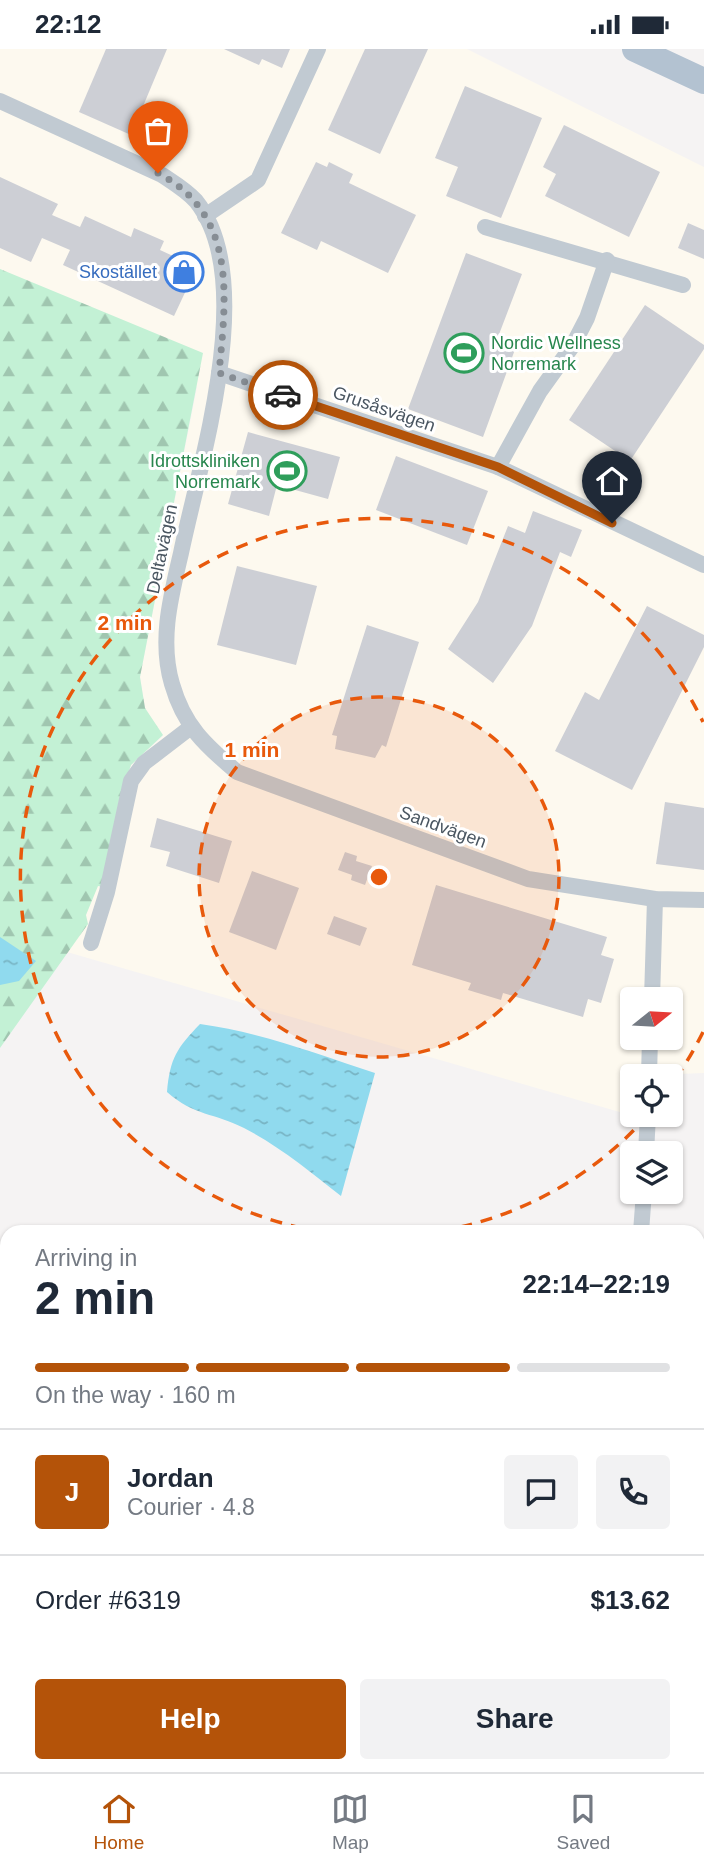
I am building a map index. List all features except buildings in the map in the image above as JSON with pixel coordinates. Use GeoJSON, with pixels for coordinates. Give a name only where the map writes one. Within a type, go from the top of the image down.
{"type":"FeatureCollection","features":[{"type":"Feature","properties":{"kind":"main road"},"geometry":{"type":"LineString","coordinates":[[635,49],[704,81]]}},
{"type":"Feature","properties":{"kind":"main road"},"geometry":{"type":"LineString","coordinates":[[670,49],[704,65]]}},
{"type":"Feature","properties":{"kind":"street"},"geometry":{"type":"LineString","coordinates":[[205,216],[258,180],[318,49]]}},
{"type":"Feature","properties":{"kind":"street","name":"Deltavägen"},"geometry":{"type":"LineString","coordinates":[[0,101],[162,175],[187,191],[205,216],[219,248],[225,279],[219,373],[165,633],[171,682],[191,727]]}},
{"type":"Feature","properties":{"kind":"street"},"geometry":{"type":"LineString","coordinates":[[485,227],[607,260],[683,285]]}},
{"type":"Feature","properties":{"kind":"street"},"geometry":{"type":"LineString","coordinates":[[498,467],[540,391],[578,336],[607,260]]}},
{"type":"Feature","properties":{"kind":"street","name":"Grusåsvägen"},"geometry":{"type":"LineString","coordinates":[[219,373],[498,467],[704,565]]}},
{"type":"Feature","properties":{"kind":"street"},"geometry":{"type":"LineString","coordinates":[[91,943],[107,892],[131,782],[144,764],[191,727]]}},
{"type":"Feature","properties":{"kind":"street","name":"Sandvägen"},"geometry":{"type":"LineString","coordinates":[[191,727],[200,740],[237,772],[528,879],[655,899],[704,900]]}},
{"type":"Feature","properties":{"kind":"street"},"geometry":{"type":"LineString","coordinates":[[652,987],[655,899]]}},
{"type":"Feature","properties":{"kind":"street"},"geometry":{"type":"LineString","coordinates":[[642,1225],[643,1204]]}},
{"type":"Feature","properties":{"kind":"shaded area"},"geometry":{"type":"Polygon","coordinates":[[[0,49],[467,49],[704,167],[704,1073],[683,1074],[683,1064],[620,1064],[620,1112],[67,952],[86,915],[131,765],[163,736],[145,708],[140,677],[197,387],[47,291],[0,269],[0,49]]]}},
{"type":"Feature","properties":{"kind":"green space"},"geometry":{"type":"Polygon","coordinates":[[[0,269],[203,353],[140,677],[145,708],[163,735],[131,765],[119,801],[102,887],[98,886],[86,915],[88,924],[0,1048],[0,269]]]}},
{"type":"Feature","properties":{"kind":"water"},"geometry":{"type":"Polygon","coordinates":[[[0,937],[36,961],[19,981],[0,985],[0,937]]]}},
{"type":"Feature","properties":{"kind":"water"},"geometry":{"type":"Polygon","coordinates":[[[200,1024],[266,1038],[375,1073],[341,1196],[257,1135],[186,1106],[167,1092],[170,1070],[176,1054],[200,1024]]]}},
{"type":"Feature","properties":{"kind":"way so far"},"geometry":{"type":"LineString","coordinates":[[158,173],[187,191],[197,203],[219,248],[225,279],[219,373],[283,395]]}},
{"type":"Feature","properties":{"kind":"place","name":"Skostället"},"geometry":{"type":"Point","coordinates":[184,272]}},
{"type":"Feature","properties":{"kind":"place","name":"Nordic Wellness Norremark"},"geometry":{"type":"Point","coordinates":[464,353]}},
{"type":"Feature","properties":{"kind":"place","name":"Idrottskliniken Norremark"},"geometry":{"type":"Point","coordinates":[287,471]}},
{"type":"Feature","properties":{"kind":"route"},"geometry":{"type":"LineString","coordinates":[[283,395],[498,467],[612,523]]}}]}
